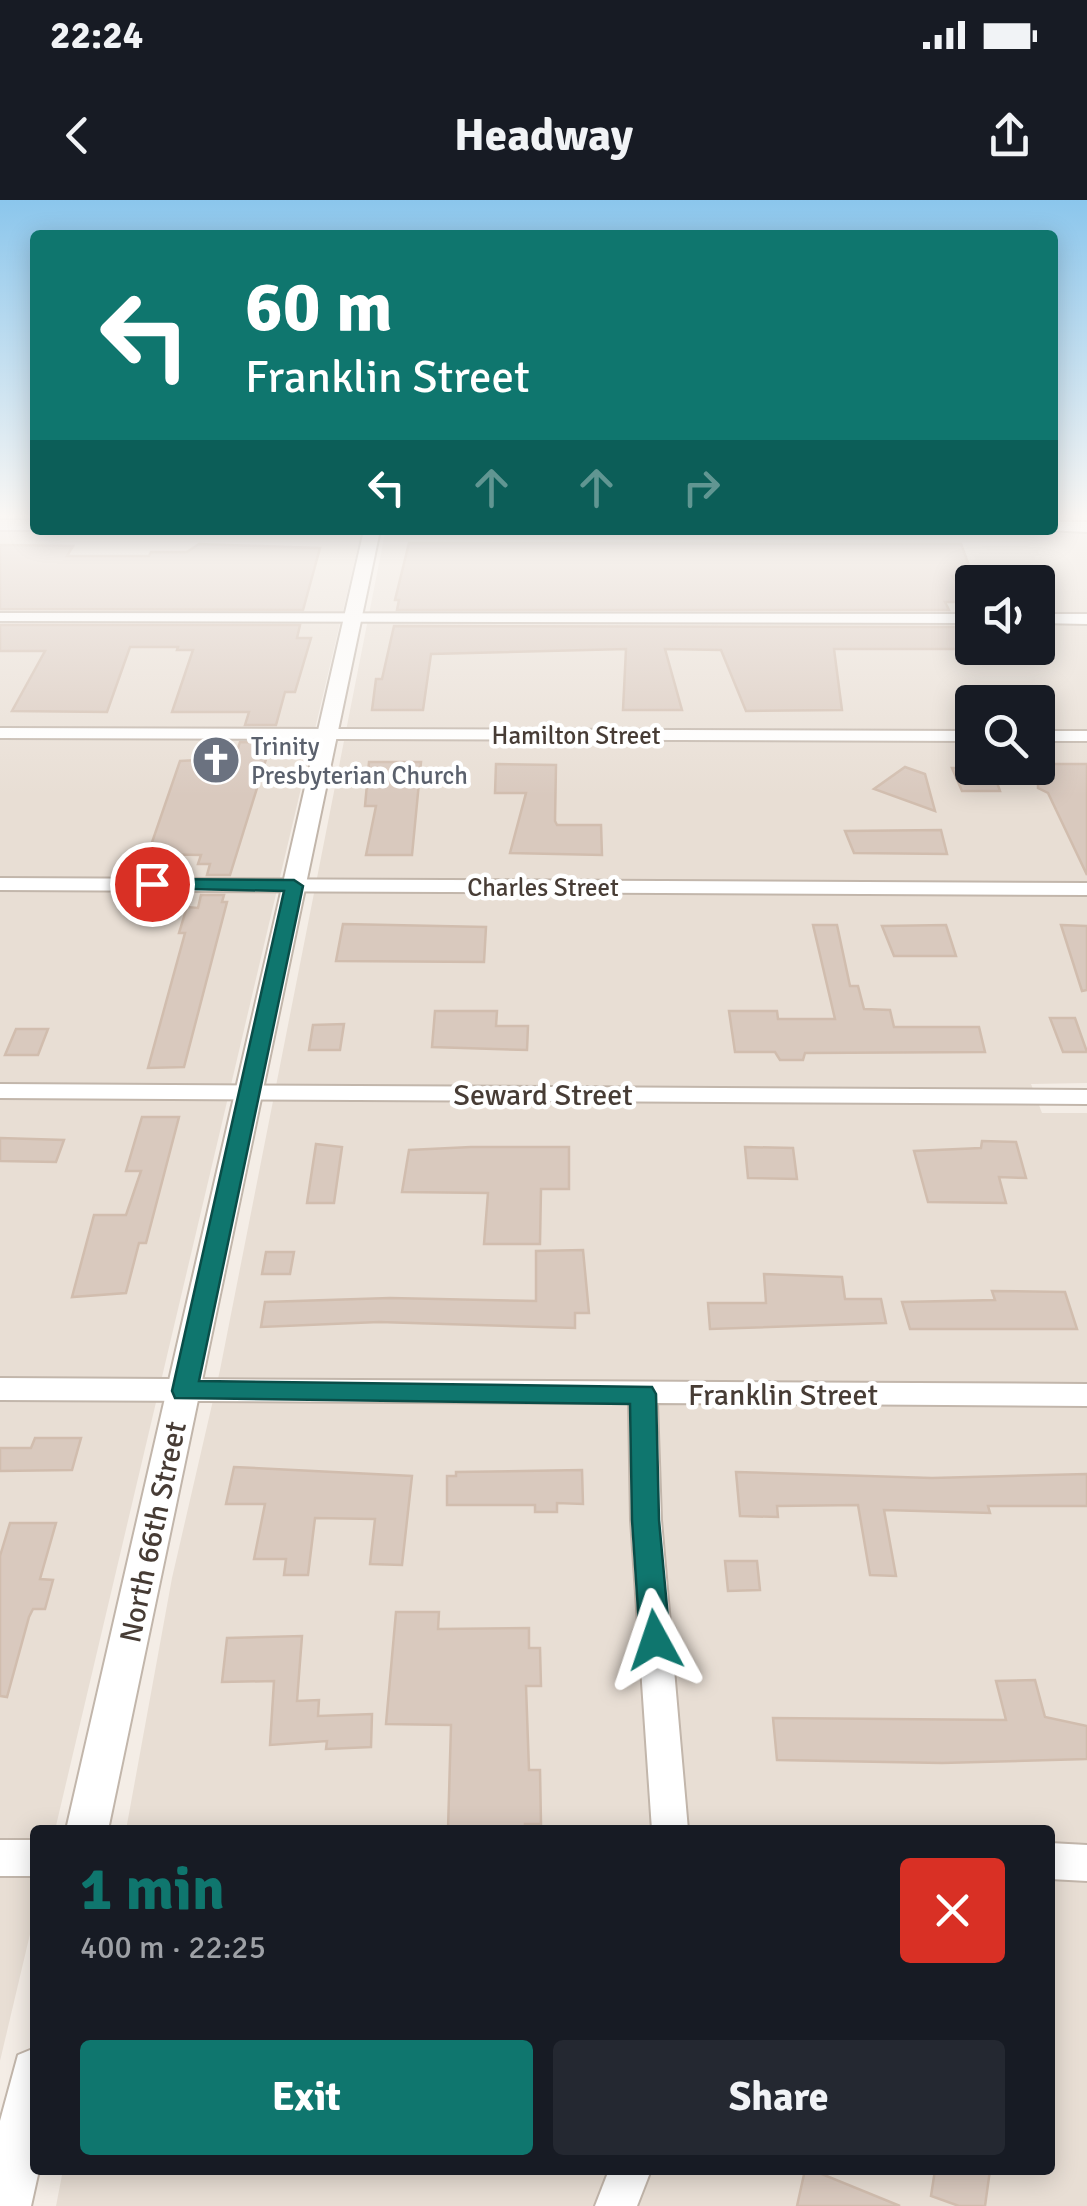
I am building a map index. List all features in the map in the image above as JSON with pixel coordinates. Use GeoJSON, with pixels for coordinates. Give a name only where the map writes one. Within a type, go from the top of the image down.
{"type":"FeatureCollection","features":[{"type":"Feature","properties":{"kind":"street","name":"North 66th Street"},"geometry":{"type":"LineString","coordinates":[[89,1825],[356,609]]}},
{"type":"Feature","properties":{"kind":"street"},"geometry":{"type":"LineString","coordinates":[[0,617],[955,619]]}},
{"type":"Feature","properties":{"kind":"street"},"geometry":{"type":"LineString","coordinates":[[1055,619],[1087,620]]}},
{"type":"Feature","properties":{"kind":"street","name":"Hamilton Street"},"geometry":{"type":"LineString","coordinates":[[0,733],[955,736]]}},
{"type":"Feature","properties":{"kind":"street"},"geometry":{"type":"LineString","coordinates":[[1055,736],[1087,736]]}},
{"type":"Feature","properties":{"kind":"street","name":"Charles Street"},"geometry":{"type":"LineString","coordinates":[[0,884],[1087,890]]}},
{"type":"Feature","properties":{"kind":"street","name":"Seward Street"},"geometry":{"type":"LineString","coordinates":[[0,1091],[1087,1096]]}},
{"type":"Feature","properties":{"kind":"street","name":"Franklin Street"},"geometry":{"type":"LineString","coordinates":[[0,1388],[1087,1396]]}},
{"type":"Feature","properties":{"kind":"street"},"geometry":{"type":"LineString","coordinates":[[643,1394],[646,1520],[670,1825]]}},
{"type":"Feature","properties":{"kind":"street"},"geometry":{"type":"LineString","coordinates":[[0,1858],[30,1858]]}},
{"type":"Feature","properties":{"kind":"street"},"geometry":{"type":"LineString","coordinates":[[1055,1861],[1087,1864]]}},
{"type":"Feature","properties":{"kind":"street"},"geometry":{"type":"LineString","coordinates":[[6,2206],[30,2095]]}},
{"type":"Feature","properties":{"kind":"street"},"geometry":{"type":"LineString","coordinates":[[616,2206],[628,2175]]}},
{"type":"Feature","properties":{"kind":"shaded area"},"geometry":{"type":"Polygon","coordinates":[[[0,609],[343,609],[56,1825],[30,1825],[30,1934],[0,2061],[0,609]]]}},
{"type":"Feature","properties":{"kind":"shaded area"},"geometry":{"type":"Polygon","coordinates":[[[370,609],[955,609],[955,665],[1055,665],[1055,609],[1087,609],[1087,1083],[1031,1084],[1042,1113],[1087,1113],[1087,2206],[56,2206],[62,2175],[1055,2175],[1055,1825],[127,1825],[172,1578],[220,1370],[370,609]]]}},
{"type":"Feature","properties":{"kind":"building"},"geometry":{"type":"Polygon","coordinates":[[[0,609],[303,609],[303,610],[0,609]]]}},
{"type":"Feature","properties":{"kind":"building"},"geometry":{"type":"Polygon","coordinates":[[[948,609],[949,610],[397,610],[948,609]]]}},
{"type":"Feature","properties":{"kind":"building"},"geometry":{"type":"Polygon","coordinates":[[[0,625],[300,625],[297,638],[311,638],[295,692],[285,692],[276,725],[245,725],[249,712],[172,712],[193,650],[177,650],[178,647],[130,647],[107,712],[12,711],[45,651],[0,651],[0,625]]]}},
{"type":"Feature","properties":{"kind":"building"},"geometry":{"type":"Polygon","coordinates":[[[394,626],[955,627],[955,649],[834,649],[842,710],[746,711],[721,650],[665,649],[682,710],[623,710],[626,649],[431,654],[423,710],[372,710],[376,679],[382,679],[394,626]]]}},
{"type":"Feature","properties":{"kind":"building"},"geometry":{"type":"Polygon","coordinates":[[[240,742],[271,743],[230,875],[207,875],[210,864],[198,864],[201,855],[148,854],[180,761],[235,758],[240,742]]]}},
{"type":"Feature","properties":{"kind":"building"},"geometry":{"type":"Polygon","coordinates":[[[369,762],[421,762],[412,855],[366,855],[376,806],[365,806],[369,762]]]}},
{"type":"Feature","properties":{"kind":"building"},"geometry":{"type":"Polygon","coordinates":[[[496,764],[556,765],[557,825],[601,825],[602,855],[510,853],[526,793],[495,793],[496,764]]]}},
{"type":"Feature","properties":{"kind":"building"},"geometry":{"type":"Polygon","coordinates":[[[1055,764],[1087,764],[1087,875],[1048,793],[1038,788],[1055,785],[1055,764]]]}},
{"type":"Feature","properties":{"kind":"building"},"geometry":{"type":"Polygon","coordinates":[[[905,767],[925,774],[935,811],[874,789],[905,767]]]}},
{"type":"Feature","properties":{"kind":"building"},"geometry":{"type":"Polygon","coordinates":[[[959,785],[998,785],[1000,791],[962,791],[959,785]]]}},
{"type":"Feature","properties":{"kind":"building"},"geometry":{"type":"Polygon","coordinates":[[[941,830],[947,854],[854,853],[845,831],[941,830]]]}},
{"type":"Feature","properties":{"kind":"building"},"geometry":{"type":"Polygon","coordinates":[[[201,895],[224,895],[222,902],[227,902],[184,1067],[148,1068],[185,933],[179,933],[187,907],[198,908],[201,895]]]}},
{"type":"Feature","properties":{"kind":"building"},"geometry":{"type":"Polygon","coordinates":[[[343,924],[486,927],[484,962],[336,961],[343,924]]]}},
{"type":"Feature","properties":{"kind":"building"},"geometry":{"type":"Polygon","coordinates":[[[813,925],[837,925],[850,986],[858,986],[864,1009],[890,1010],[894,1027],[979,1027],[985,1052],[805,1053],[803,1060],[780,1060],[775,1052],[735,1052],[729,1011],[777,1011],[778,1019],[835,1019],[813,925]]]}},
{"type":"Feature","properties":{"kind":"building"},"geometry":{"type":"Polygon","coordinates":[[[946,925],[956,956],[894,956],[882,926],[946,925]]]}},
{"type":"Feature","properties":{"kind":"building"},"geometry":{"type":"Polygon","coordinates":[[[1061,925],[1087,926],[1087,990],[1082,991],[1061,925]]]}},
{"type":"Feature","properties":{"kind":"building"},"geometry":{"type":"Polygon","coordinates":[[[435,1011],[497,1011],[496,1026],[528,1026],[527,1050],[432,1047],[435,1011]]]}},
{"type":"Feature","properties":{"kind":"building"},"geometry":{"type":"Polygon","coordinates":[[[1050,1018],[1075,1018],[1087,1052],[1063,1052],[1050,1018]]]}},
{"type":"Feature","properties":{"kind":"building"},"geometry":{"type":"Polygon","coordinates":[[[344,1024],[340,1050],[309,1050],[313,1025],[344,1024]]]}},
{"type":"Feature","properties":{"kind":"building"},"geometry":{"type":"Polygon","coordinates":[[[16,1029],[48,1029],[38,1055],[5,1055],[16,1029]]]}},
{"type":"Feature","properties":{"kind":"building"},"geometry":{"type":"Polygon","coordinates":[[[142,1117],[179,1117],[146,1243],[139,1243],[126,1293],[72,1297],[94,1215],[126,1215],[141,1171],[126,1171],[142,1117]]]}},
{"type":"Feature","properties":{"kind":"building"},"geometry":{"type":"Polygon","coordinates":[[[0,1138],[64,1140],[56,1162],[0,1161],[0,1138]]]}},
{"type":"Feature","properties":{"kind":"building"},"geometry":{"type":"Polygon","coordinates":[[[982,1141],[1016,1142],[1026,1178],[999,1177],[1006,1203],[928,1202],[914,1151],[981,1148],[982,1141]]]}},
{"type":"Feature","properties":{"kind":"building"},"geometry":{"type":"Polygon","coordinates":[[[316,1144],[342,1147],[334,1203],[307,1203],[316,1144]]]}},
{"type":"Feature","properties":{"kind":"building"},"geometry":{"type":"Polygon","coordinates":[[[569,1147],[569,1189],[541,1189],[540,1244],[484,1244],[488,1193],[402,1192],[409,1150],[569,1147]]]}},
{"type":"Feature","properties":{"kind":"building"},"geometry":{"type":"Polygon","coordinates":[[[745,1147],[793,1148],[797,1179],[748,1178],[745,1147]]]}},
{"type":"Feature","properties":{"kind":"building"},"geometry":{"type":"Polygon","coordinates":[[[583,1250],[589,1313],[575,1313],[575,1328],[379,1322],[261,1327],[265,1302],[390,1298],[536,1301],[536,1251],[583,1250]]]}},
{"type":"Feature","properties":{"kind":"building"},"geometry":{"type":"Polygon","coordinates":[[[266,1252],[294,1252],[290,1274],[262,1274],[266,1252]]]}},
{"type":"Feature","properties":{"kind":"building"},"geometry":{"type":"Polygon","coordinates":[[[764,1274],[842,1277],[845,1299],[881,1299],[886,1323],[710,1329],[708,1303],[766,1303],[764,1274]]]}},
{"type":"Feature","properties":{"kind":"building"},"geometry":{"type":"Polygon","coordinates":[[[992,1291],[1065,1292],[1077,1329],[910,1329],[902,1302],[995,1300],[992,1291]]]}},
{"type":"Feature","properties":{"kind":"building"},"geometry":{"type":"Polygon","coordinates":[[[35,1438],[81,1438],[72,1470],[0,1471],[0,1448],[31,1448],[35,1438]]]}},
{"type":"Feature","properties":{"kind":"building"},"geometry":{"type":"Polygon","coordinates":[[[234,1467],[412,1476],[402,1565],[370,1564],[375,1519],[315,1518],[308,1575],[284,1575],[286,1559],[254,1559],[265,1504],[226,1504],[234,1467]]]}},
{"type":"Feature","properties":{"kind":"building"},"geometry":{"type":"Polygon","coordinates":[[[582,1470],[583,1504],[557,1503],[557,1512],[535,1512],[535,1505],[447,1505],[447,1476],[456,1476],[456,1472],[582,1470]]]}},
{"type":"Feature","properties":{"kind":"building"},"geometry":{"type":"Polygon","coordinates":[[[736,1472],[932,1478],[1087,1474],[1087,1506],[988,1506],[990,1513],[884,1510],[896,1576],[870,1575],[858,1505],[777,1506],[778,1517],[740,1516],[736,1472]]]}},
{"type":"Feature","properties":{"kind":"building"},"geometry":{"type":"Polygon","coordinates":[[[10,1523],[56,1523],[40,1579],[53,1580],[45,1609],[33,1609],[29,1617],[7,1697],[0,1696],[0,1556],[10,1523]]]}},
{"type":"Feature","properties":{"kind":"building"},"geometry":{"type":"Polygon","coordinates":[[[725,1561],[757,1561],[760,1590],[728,1591],[725,1561]]]}},
{"type":"Feature","properties":{"kind":"building"},"geometry":{"type":"Polygon","coordinates":[[[396,1612],[439,1612],[438,1629],[529,1628],[529,1648],[540,1648],[541,1686],[526,1686],[529,1770],[540,1770],[541,1824],[448,1825],[451,1725],[386,1724],[396,1612]]]}},
{"type":"Feature","properties":{"kind":"building"},"geometry":{"type":"Polygon","coordinates":[[[302,1636],[297,1701],[319,1700],[318,1716],[372,1714],[371,1747],[326,1749],[327,1741],[270,1745],[274,1681],[222,1682],[227,1638],[302,1636]]]}},
{"type":"Feature","properties":{"kind":"building"},"geometry":{"type":"Polygon","coordinates":[[[1035,1680],[1045,1717],[1087,1726],[1087,1759],[942,1763],[777,1760],[773,1718],[1006,1720],[996,1681],[1035,1680]]]}},
{"type":"Feature","properties":{"kind":"building"},"geometry":{"type":"Polygon","coordinates":[[[804,2175],[824,2175],[900,2206],[797,2206],[804,2175]]]}},
{"type":"Feature","properties":{"kind":"building"},"geometry":{"type":"Polygon","coordinates":[[[934,2175],[989,2175],[985,2206],[959,2206],[931,2196],[934,2175]]]}},
{"type":"Feature","properties":{"kind":"place","name":"Trinity Presbyterian Church"},"geometry":{"type":"Point","coordinates":[216,760]}},
{"type":"Feature","properties":{"kind":"route"},"geometry":{"type":"LineString","coordinates":[[152,884],[294,886],[234,1176],[184,1391],[643,1394],[646,1520],[655,1640]]}}]}
